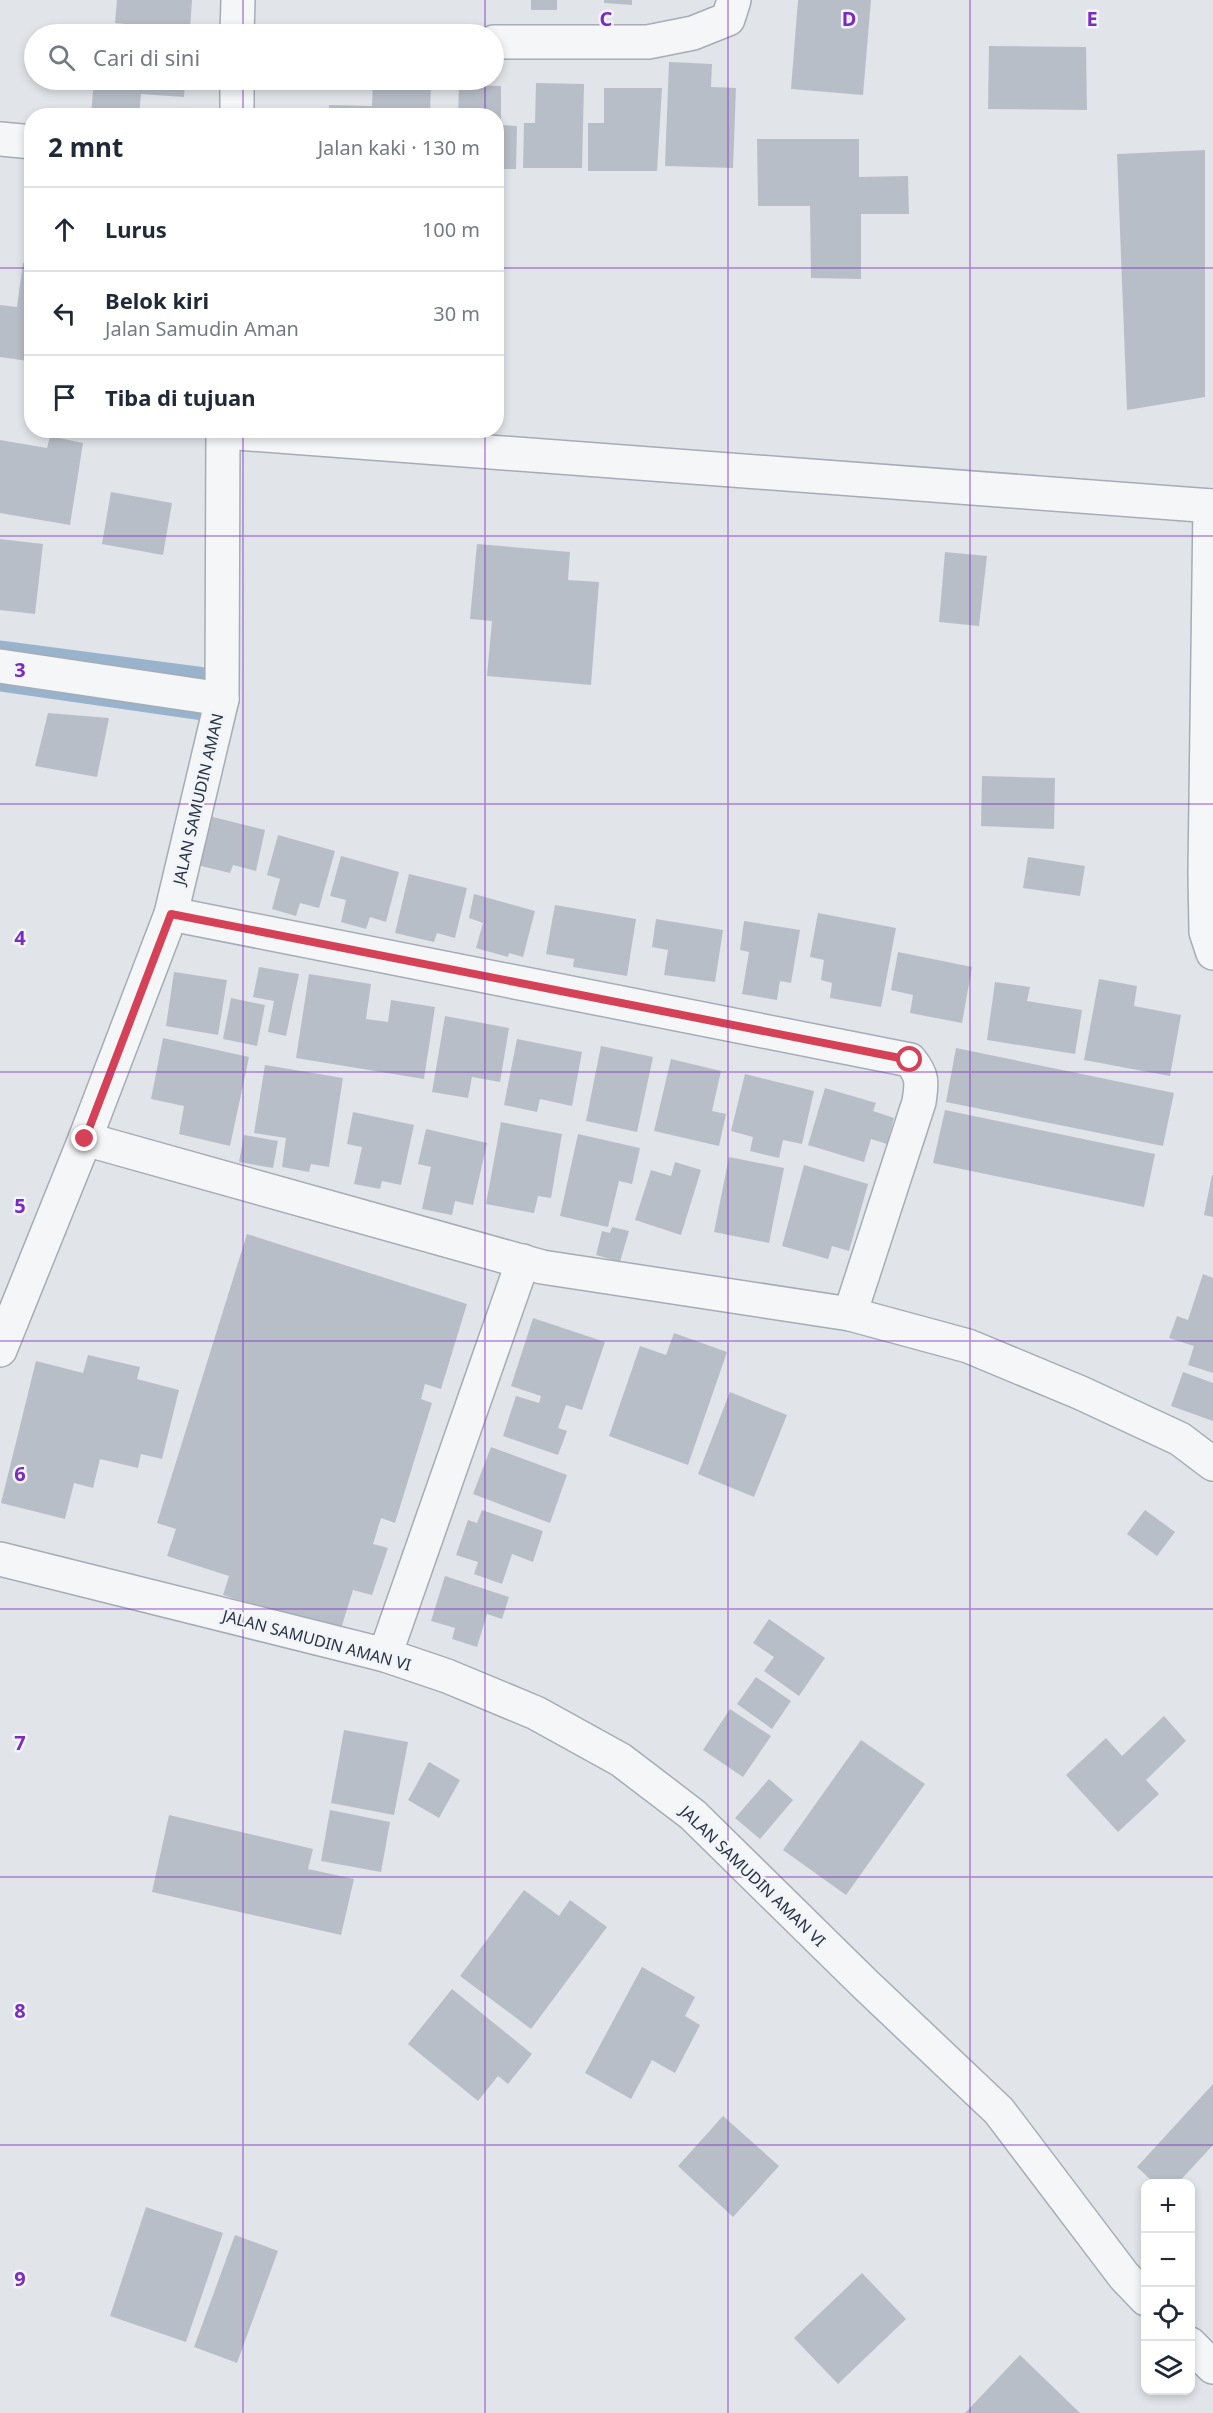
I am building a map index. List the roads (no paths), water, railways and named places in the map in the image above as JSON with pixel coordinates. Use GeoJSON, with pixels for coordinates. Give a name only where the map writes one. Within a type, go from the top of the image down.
{"type":"FeatureCollection","features":[{"type":"Feature","properties":{"kind":"street"},"geometry":{"type":"LineString","coordinates":[[237,24],[238,0]]}},
{"type":"Feature","properties":{"kind":"street"},"geometry":{"type":"LineString","coordinates":[[504,42],[648,42],[693,33],[728,19],[734,0]]}},
{"type":"Feature","properties":{"kind":"street"},"geometry":{"type":"LineString","coordinates":[[237,90],[237,108]]}},
{"type":"Feature","properties":{"kind":"street"},"geometry":{"type":"LineString","coordinates":[[0,139],[24,141]]}},
{"type":"Feature","properties":{"kind":"street","name":"JALAN SAMUDIN AMAN"},"geometry":{"type":"LineString","coordinates":[[0,1350],[85,1139],[171,914],[222,699],[223,438]]}},
{"type":"Feature","properties":{"kind":"street"},"geometry":{"type":"LineString","coordinates":[[315,438],[1212,506],[1205,873],[1206,932],[1213,953]]}},
{"type":"Feature","properties":{"kind":"street"},"geometry":{"type":"LineString","coordinates":[[0,666],[222,699]]}},
{"type":"Feature","properties":{"kind":"street"},"geometry":{"type":"LineString","coordinates":[[171,914],[910,1060],[920,1072],[919,1102],[850,1314]]}},
{"type":"Feature","properties":{"kind":"street"},"geometry":{"type":"LineString","coordinates":[[85,1139],[542,1267],[850,1314],[968,1346],[1081,1393],[1180,1439],[1213,1464]]}},
{"type":"Feature","properties":{"kind":"street"},"geometry":{"type":"LineString","coordinates":[[385,1655],[523,1261]]}},
{"type":"Feature","properties":{"kind":"street","name":"JALAN SAMUDIN AMAN VI"},"geometry":{"type":"LineString","coordinates":[[0,1559],[385,1655],[447,1676],[536,1713],[621,1760],[693,1815],[865,1984],[999,2111],[1124,2276],[1141,2294]]}},
{"type":"Feature","properties":{"kind":"street"},"geometry":{"type":"LineString","coordinates":[[1195,2348],[1213,2367]]}},
{"type":"Feature","properties":{"kind":"waterway"},"geometry":{"type":"LineString","coordinates":[[0,648],[205,675]]}},
{"type":"Feature","properties":{"kind":"waterway"},"geometry":{"type":"LineString","coordinates":[[0,684],[203,713]]}}]}
